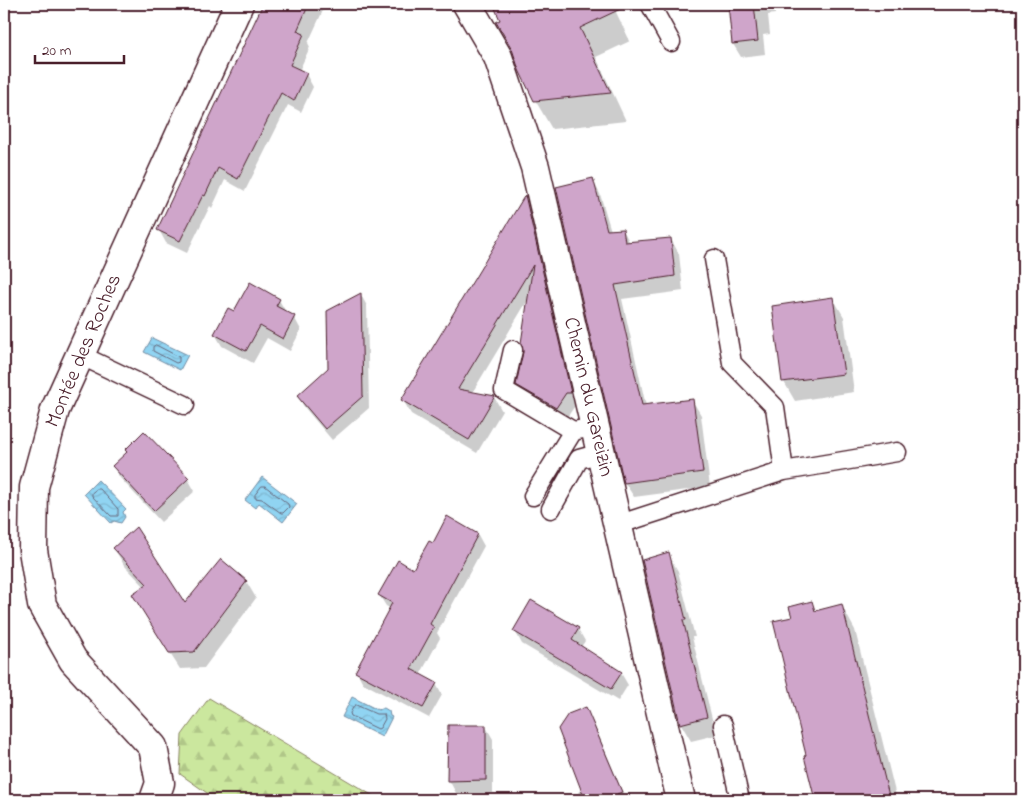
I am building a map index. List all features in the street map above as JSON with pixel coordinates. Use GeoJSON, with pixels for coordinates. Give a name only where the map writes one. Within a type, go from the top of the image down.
{"type":"FeatureCollection","features":[{"type":"Feature","properties":{"kind":"street","name":"Montée des Roches"},"geometry":{"type":"LineString","coordinates":[[154,800],[160,783],[153,747],[73,660],[42,605],[33,550],[34,487],[56,410],[239,4]]}},
{"type":"Feature","properties":{"kind":"street","name":"Chemin du Gareizin"},"geometry":{"type":"LineString","coordinates":[[467,4],[498,57],[535,167],[583,429],[600,453],[681,800]]}},
{"type":"Feature","properties":{"kind":"lane"},"geometry":{"type":"LineString","coordinates":[[650,4],[671,42]]}},
{"type":"Feature","properties":{"kind":"lane"},"geometry":{"type":"LineString","coordinates":[[714,259],[732,363],[775,407],[784,472]]}},
{"type":"Feature","properties":{"kind":"lane"},"geometry":{"type":"LineString","coordinates":[[513,350],[504,390],[583,429],[533,496]]}},
{"type":"Feature","properties":{"kind":"lane"},"geometry":{"type":"LineString","coordinates":[[80,355],[185,405]]}},
{"type":"Feature","properties":{"kind":"lane"},"geometry":{"type":"LineString","coordinates":[[617,525],[784,472],[897,452]]}},
{"type":"Feature","properties":{"kind":"lane"},"geometry":{"type":"LineString","coordinates":[[551,509],[580,459],[600,453]]}},
{"type":"Feature","properties":{"kind":"lane"},"geometry":{"type":"LineString","coordinates":[[723,725],[740,800]]}},
{"type":"Feature","properties":{"kind":"green space"},"geometry":{"type":"Polygon","coordinates":[[[209,698],[380,800],[217,800],[180,774],[182,735],[209,698]]]}},
{"type":"Feature","properties":{"kind":"water"},"geometry":{"type":"Polygon","coordinates":[[[152,338],[188,355],[180,370],[144,352],[152,338]]]}},
{"type":"Feature","properties":{"kind":"water"},"geometry":{"type":"Polygon","coordinates":[[[262,477],[297,504],[283,522],[259,503],[255,508],[245,500],[262,477]]]}},
{"type":"Feature","properties":{"kind":"water"},"geometry":{"type":"Polygon","coordinates":[[[98,480],[126,509],[123,512],[125,517],[121,523],[114,521],[111,523],[84,494],[98,480]]]}},
{"type":"Feature","properties":{"kind":"water"},"geometry":{"type":"Polygon","coordinates":[[[352,697],[378,710],[384,708],[389,711],[392,717],[382,737],[342,717],[352,697]]]}},
{"type":"Feature","properties":{"kind":"building"},"geometry":{"type":"Polygon","coordinates":[[[263,4],[309,4],[297,31],[304,34],[290,65],[307,73],[294,101],[281,93],[238,179],[218,168],[180,241],[157,230],[263,4]]]}},
{"type":"Feature","properties":{"kind":"building"},"geometry":{"type":"Polygon","coordinates":[[[493,4],[631,4],[580,28],[611,93],[534,101],[519,70],[512,49],[496,22],[500,20],[493,4]]]}},
{"type":"Feature","properties":{"kind":"building"},"geometry":{"type":"Polygon","coordinates":[[[728,4],[754,4],[758,41],[732,44],[728,4]]]}},
{"type":"Feature","properties":{"kind":"building"},"geometry":{"type":"Polygon","coordinates":[[[593,178],[607,230],[623,229],[625,242],[671,238],[675,276],[615,285],[642,405],[693,399],[703,472],[624,483],[556,187],[593,178]]]}},
{"type":"Feature","properties":{"kind":"building"},"geometry":{"type":"Polygon","coordinates":[[[525,195],[571,393],[566,393],[556,408],[516,385],[523,352],[521,343],[533,265],[458,389],[495,396],[469,440],[401,400],[525,195]]]}},
{"type":"Feature","properties":{"kind":"building"},"geometry":{"type":"Polygon","coordinates":[[[250,282],[280,299],[276,306],[295,316],[283,339],[260,326],[246,351],[214,334],[228,308],[234,311],[250,282]]]}},
{"type":"Feature","properties":{"kind":"building"},"geometry":{"type":"Polygon","coordinates":[[[361,293],[363,396],[325,429],[297,396],[328,368],[327,311],[361,293]]]}},
{"type":"Feature","properties":{"kind":"building"},"geometry":{"type":"Polygon","coordinates":[[[833,297],[844,374],[782,382],[772,306],[833,297]]]}},
{"type":"Feature","properties":{"kind":"building"},"geometry":{"type":"Polygon","coordinates":[[[144,431],[189,478],[154,511],[112,466],[127,452],[125,450],[144,431]]]}},
{"type":"Feature","properties":{"kind":"building"},"geometry":{"type":"Polygon","coordinates":[[[447,516],[478,534],[430,624],[434,627],[411,669],[437,683],[423,708],[355,672],[392,603],[378,595],[398,560],[413,569],[429,541],[433,543],[447,516]]]}},
{"type":"Feature","properties":{"kind":"building"},"geometry":{"type":"Polygon","coordinates":[[[136,527],[185,603],[221,559],[247,581],[194,652],[169,653],[132,594],[147,584],[113,548],[136,527]]]}},
{"type":"Feature","properties":{"kind":"building"},"geometry":{"type":"Polygon","coordinates":[[[669,552],[686,620],[683,620],[707,717],[680,724],[642,560],[669,552]]]}},
{"type":"Feature","properties":{"kind":"building"},"geometry":{"type":"Polygon","coordinates":[[[531,600],[579,628],[572,640],[622,672],[611,689],[513,631],[531,600]]]}},
{"type":"Feature","properties":{"kind":"building"},"geometry":{"type":"Polygon","coordinates":[[[812,601],[815,611],[842,604],[890,800],[815,800],[804,756],[806,755],[773,621],[792,617],[789,607],[812,601]]]}},
{"type":"Feature","properties":{"kind":"building"},"geometry":{"type":"Polygon","coordinates":[[[586,707],[622,792],[617,794],[619,800],[585,800],[558,729],[568,714],[586,707]]]}},
{"type":"Feature","properties":{"kind":"building"},"geometry":{"type":"Polygon","coordinates":[[[448,725],[486,725],[486,780],[447,781],[448,725]]]}}]}
